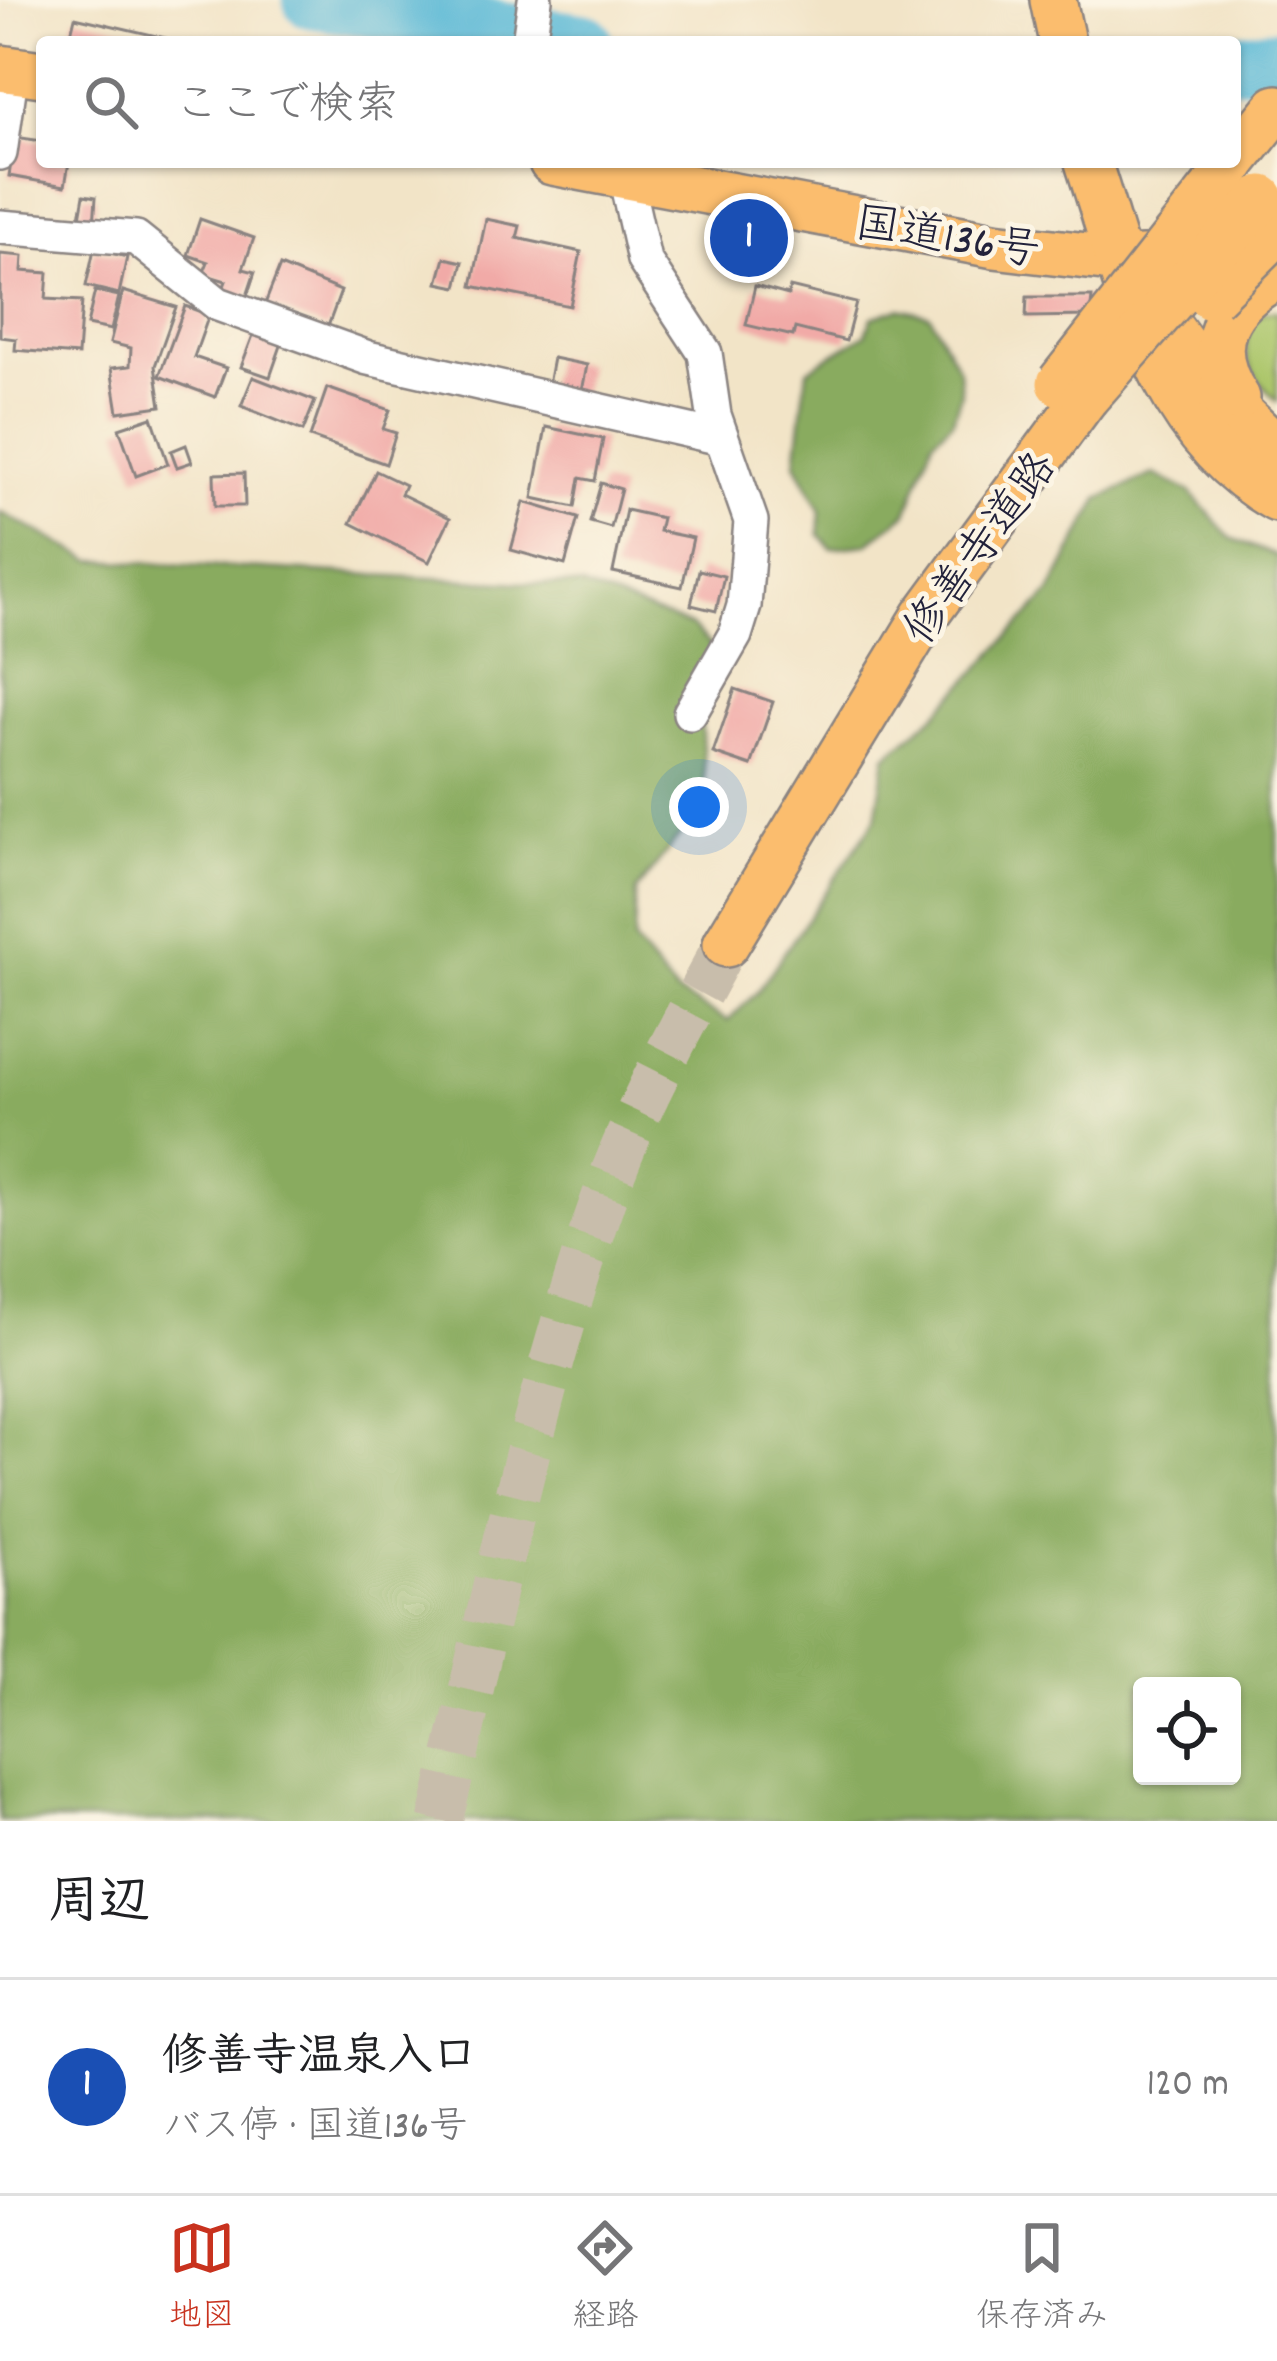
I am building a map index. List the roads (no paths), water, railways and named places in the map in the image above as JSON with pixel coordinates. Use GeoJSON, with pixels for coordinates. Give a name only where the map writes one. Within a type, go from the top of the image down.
{"type":"FeatureCollection","features":[{"type":"Feature","properties":{"kind":"highway"},"geometry":{"type":"LineString","coordinates":[[1241,152],[1277,107]]}},
{"type":"Feature","properties":{"kind":"highway","name":"国道136号"},"geometry":{"type":"LineString","coordinates":[[583,168],[994,245],[1121,260],[1277,249]]}},
{"type":"Feature","properties":{"kind":"highway"},"geometry":{"type":"LineString","coordinates":[[1090,168],[1168,388],[1224,462],[1277,500]]}},
{"type":"Feature","properties":{"kind":"highway"},"geometry":{"type":"LineString","coordinates":[[1106,168],[1121,260],[1217,392],[1274,447]]}},
{"type":"Feature","properties":{"kind":"highway"},"geometry":{"type":"LineString","coordinates":[[796,830],[944,614],[1230,168]]}},
{"type":"Feature","properties":{"kind":"highway","name":"修善寺道路"},"geometry":{"type":"LineString","coordinates":[[726,944],[925,616],[1083,398],[1277,183]]}},
{"type":"Feature","properties":{"kind":"highway"},"geometry":{"type":"LineString","coordinates":[[1083,398],[1277,232]]}},
{"type":"Feature","properties":{"kind":"highway"},"geometry":{"type":"LineString","coordinates":[[1274,447],[1230,388],[1217,346],[1219,332],[1240,300],[1277,276]]}},
{"type":"Feature","properties":{"kind":"street"},"geometry":{"type":"LineString","coordinates":[[530,36],[536,0]]}},
{"type":"Feature","properties":{"kind":"street"},"geometry":{"type":"LineString","coordinates":[[0,152],[18,71]]}},
{"type":"Feature","properties":{"kind":"street"},"geometry":{"type":"LineString","coordinates":[[625,176],[644,260],[705,353],[709,398],[751,521],[745,606],[735,635],[690,713]]}},
{"type":"Feature","properties":{"kind":"street"},"geometry":{"type":"LineString","coordinates":[[0,226],[136,238],[218,304],[368,358],[722,438]]}},
{"type":"Feature","properties":{"kind":"waterway"},"geometry":{"type":"LineString","coordinates":[[311,0],[546,36]]}},
{"type":"Feature","properties":{"kind":"waterway"},"geometry":{"type":"LineString","coordinates":[[1241,61],[1277,57]]}},
{"type":"Feature","properties":{"kind":"tunnel"},"geometry":{"type":"LineString","coordinates":[[440,1821],[514,1507],[578,1273],[630,1132],[726,944]]}},
{"type":"Feature","properties":{"kind":"place","name":"修善寺温泉入口"},"geometry":{"type":"Point","coordinates":[749,238]}}]}
